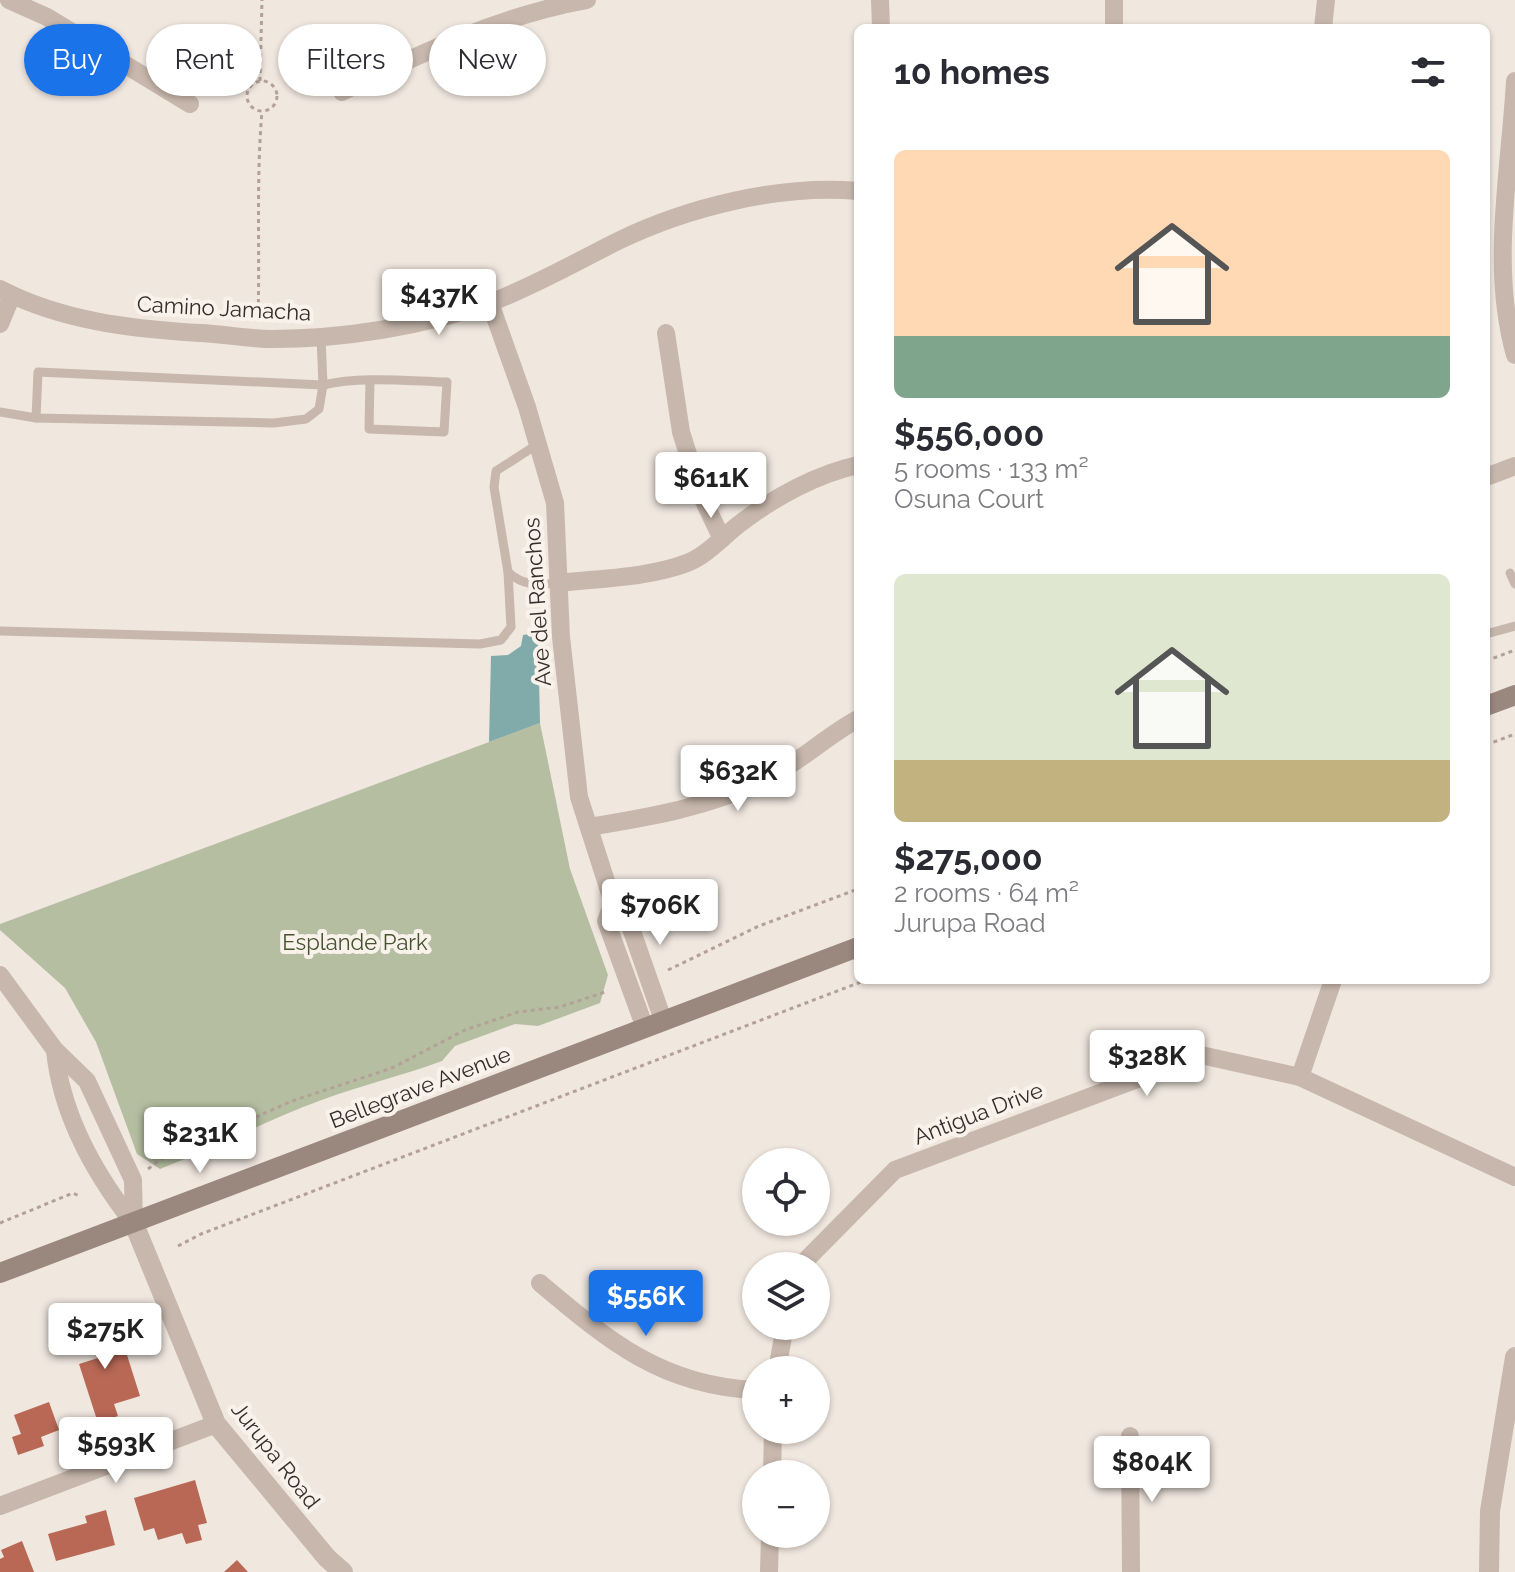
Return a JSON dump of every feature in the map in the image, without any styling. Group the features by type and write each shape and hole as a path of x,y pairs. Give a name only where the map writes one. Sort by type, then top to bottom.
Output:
{"main road":[{"path":"1490,704 1515,695"},
{"name":"Bellegrave Avenue","path":"0,1273 854,949"}],"street":[{"path":"9,0 47,17 190,104"},
{"path":"413,57 540,8 587,0"},
{"path":"880,0 881,24"},
{"path":"1114,0 1114,24"},
{"path":"1323,24 1326,0"},
{"path":"1515,81 1512,171 1502,260 1507,327 1515,355"},
{"name":"Camino Jamacha","path":"6,292 69,316 145,330 270,339 321,337 401,324 490,303 556,275 620,240 701,211 777,191 854,191"},
{"path":"0,324 6,292"},
{"name":"Ave del Ranchos","path":"490,303 555,503 577,783 613,903 606,921 654,1024"},
{"path":"666,333 684,442 722,539"},
{"path":"559,583 646,574 690,562 742,521 794,490 838,469 854,466"},
{"path":"1490,475 1515,466"},
{"path":"589,827 669,814 716,800 765,780 815,751 854,722"},
{"path":"0,975 55,1050 87,1081 133,1180 134,1224"},
{"path":"1300,1077 1332,984"},
{"path":"55,1050 59,1086 101,1182 134,1224"},
{"name":"Antigua Drive","path":"814,1252 895,1170 1201,1055 1300,1077 1515,1177"},
{"name":"Jurupa Road","path":"134,1224 216,1424 327,1558 343,1572"},
{"path":"540,1283 617,1346 648,1363 685,1380 742,1388"},
{"path":"1489,1572 1493,1485 1515,1357"},
{"path":"0,1506 216,1424"},
{"path":"1130,1436 1131,1572"},
{"path":"769,1572 770,1548"}],"lane":[{"path":"0,412 36,418 274,423 306,419 319,409 323,385 321,337"},
{"path":"36,418 38,372 323,385 370,381 447,382 444,432 369,429 370,381"},
{"path":"0,631 480,644 501,640 511,627 508,572 494,487 496,471 508,460 538,444"},
{"path":"508,572 517,581 532,585 559,583"},
{"path":"1510,573 1515,584"},
{"path":"1490,633 1515,626"}],"path":[{"path":"261,24 262,0"},
{"path":"247,96 253,109 262,111 271,108 277,95 270,83 262,81"},
{"path":"258,319 260,255 256,217 262,111"},
{"path":"1490,659 1515,650"},
{"path":"1490,743 1515,734"},
{"path":"668,970 759,926 854,890"},
{"path":"178,1246 301,1195 855,984"},
{"path":"144,1172 163,1158 205,1142 238,1124 292,1101 392,1068 465,1030 518,1012 560,1007 608,991"},
{"path":"0,1223 73,1193 81,1197"}],"green space":[{"name":"Esplande Park","path":"540,723 570,869 608,975 600,1003 538,1026 515,1024 455,1046 442,1061 319,1101 160,1169 137,1154 96,1042 65,988 0,930 0,924"}],"water":[{"path":"538,633 540,723 489,742 491,656 508,655 521,646 523,635"}],"building":[{"path":"90,1319 97,1340 120,1333 140,1396 114,1404 118,1416 98,1423 79,1364 98,1358 93,1342 72,1349 66,1327"},
{"path":"49,1402 59,1430 41,1437 44,1446 18,1455 12,1437 21,1434 14,1415"},
{"path":"195,1480 207,1523 198,1525 202,1540 186,1544 182,1533 158,1540 154,1528 144,1531 134,1498"},
{"path":"106,1510 115,1545 56,1561 48,1534 87,1523 85,1516"},
{"path":"22,1541 34,1572 0,1572 0,1559 4,1557 1,1550"},
{"path":"237,1560 248,1572 224,1572"}]}
